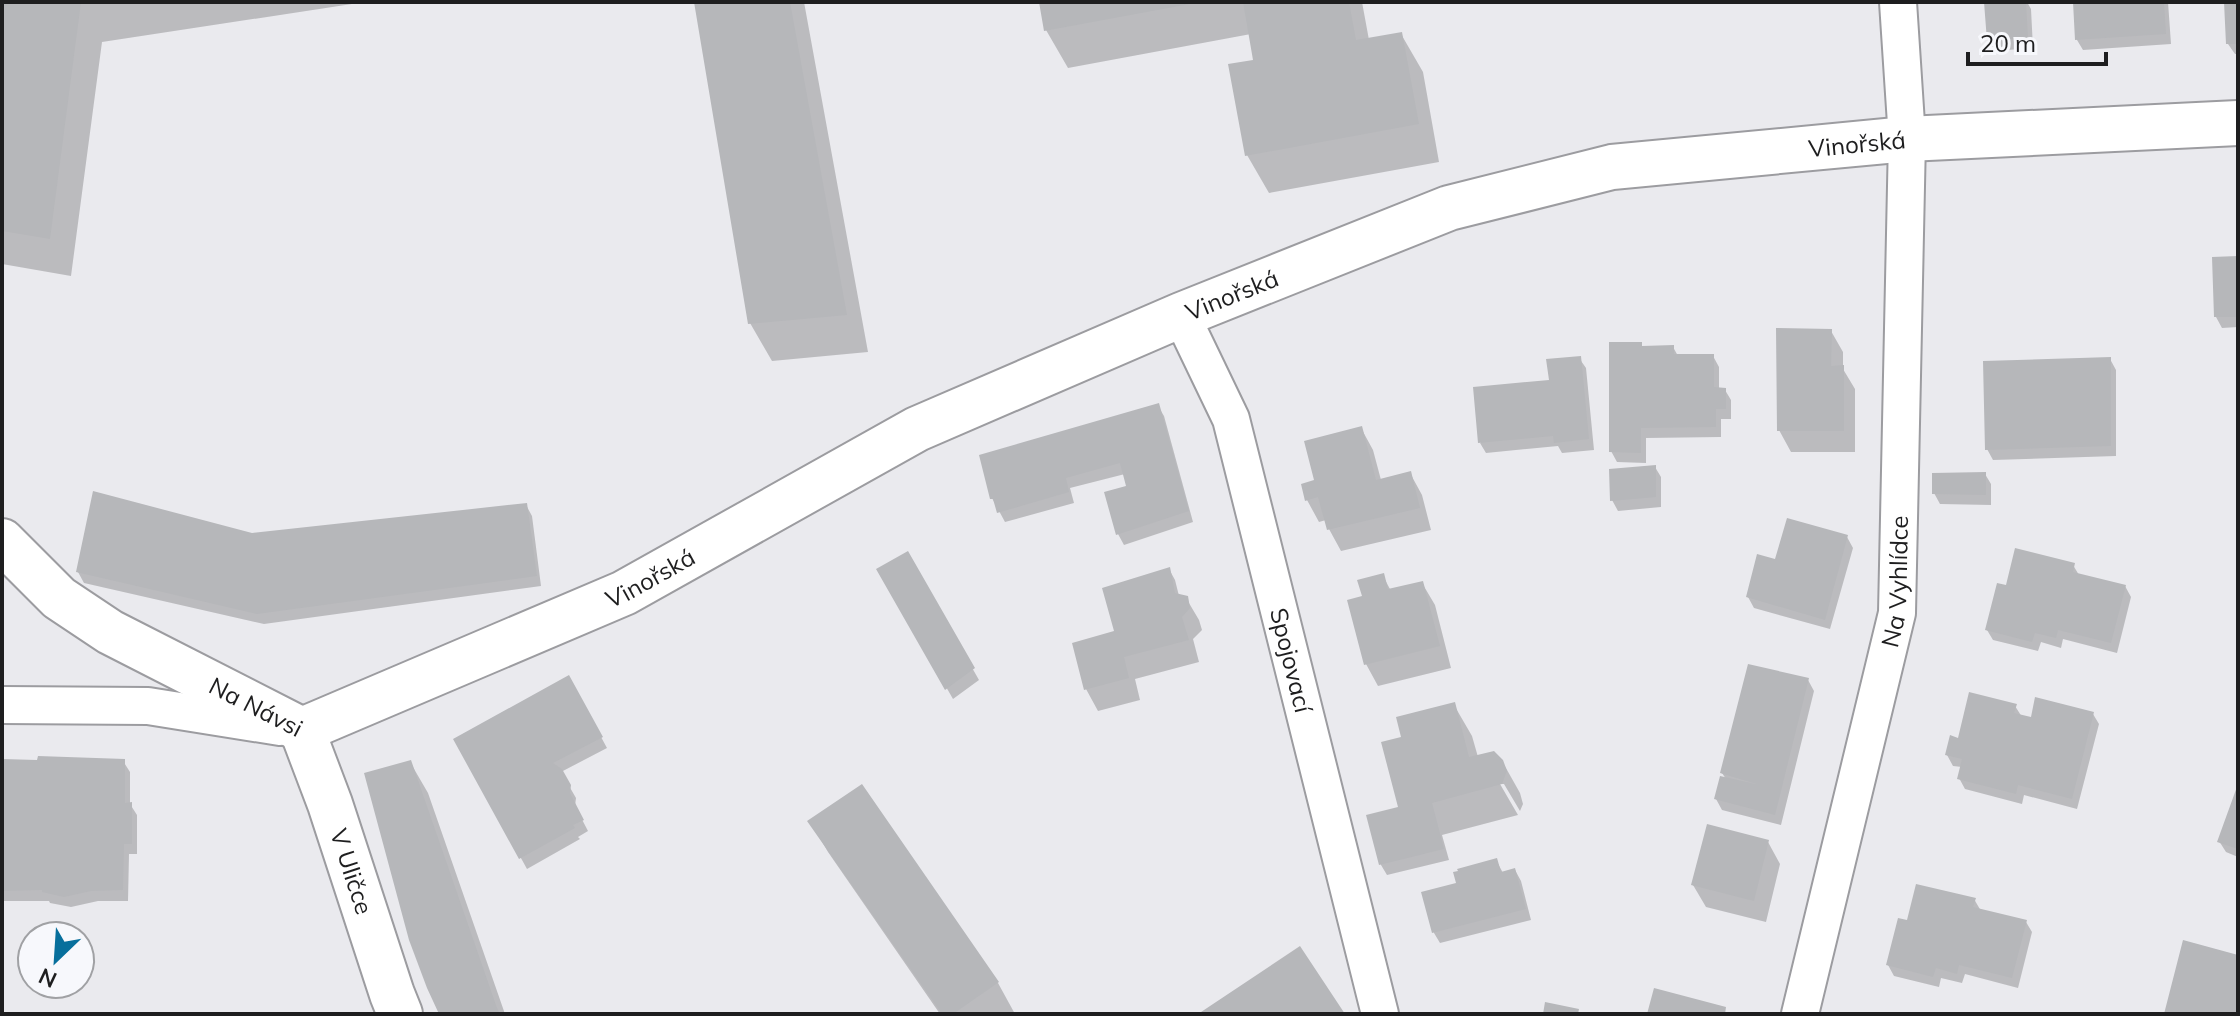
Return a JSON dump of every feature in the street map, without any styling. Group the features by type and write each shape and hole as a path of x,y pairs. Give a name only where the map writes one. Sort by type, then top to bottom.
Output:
{"street":[{"name":"Na Vyhlídce","path":"1800,1014 1897,613 1907,139 1898,2"},
{"name":"Vinořská","path":"302,730 624,593 917,429 1181,315 1449,208 1612,167 1907,139 2238,123"},
{"name":"Spojovací","path":"1181,315 1231,419 1380,1014"},
{"name":"Na Návsi","path":"2,541 59,598 110,632 302,730"},
{"name":"Na Návsi","path":"2,705 148,706 302,730"},
{"name":"V Uličce","path":"302,730 400,1014"}],"building":[{"path":"2,2 81,2 50,239 2,231"},
{"path":"694,2 790,2 847,315 748,324"},
{"path":"1039,2 1190,2 1190,4 1044,31"},
{"path":"1243,2 1349,2 1356,40 1402,32 1419,124 1245,156 1228,64 1253,60"},
{"path":"1984,2 2026,2 2028,38 1987,41"},
{"path":"2073,2 2164,2 2166,34 2075,40"},
{"path":"2224,2 2238,2 2238,44 2226,44"},
{"path":"2238,256 2238,317 2214,317 2212,257"},
{"path":"1776,328 1832,329 1831,366 1844,365 1844,431 1777,431"},
{"path":"1609,342 1642,342 1642,346 1674,345 1674,354 1714,354 1714,387 1726,388 1726,409 1716,409 1716,427 1641,428 1641,453 1609,452"},
{"path":"1581,356 1589,439 1554,443 1553,436 1478,443 1473,387 1549,380 1546,359"},
{"path":"2111,357 2111,446 1985,450 1983,361"},
{"path":"1159,403 1189,511 1116,535 1104,492 1126,486 1120,463 1066,478 1069,492 997,513 993,499 990,499 979,455"},
{"path":"1362,426 1376,480 1411,471 1420,508 1327,530 1318,497 1305,501 1301,484 1314,480 1304,441"},
{"path":"1656,465 1656,497 1610,501 1609,469"},
{"path":"1986,472 1986,495 1932,494 1932,473"},
{"path":"93,491 252,533 527,503 537,576 257,614 76,572"},
{"path":"1787,518 1848,535 1825,620 1746,597 1757,554 1775,559"},
{"path":"2015,548 2075,563 2073,572 2126,585 2111,643 2058,630 2056,638 2035,633 2032,642 1985,630 1997,583 2006,585"},
{"path":"908,551 975,668 945,690 876,569"},
{"path":"1170,567 1175,593 1188,596 1190,608 1182,617 1189,640 1124,657 1129,678 1084,690 1072,643 1114,631 1102,588"},
{"path":"1384,573 1388,589 1423,581 1440,646 1364,665 1347,600 1362,596 1357,580"},
{"path":"1748,664 1809,678 1775,815 1714,799 1720,776 1760,785 1720,773"},
{"path":"569,675 603,737 553,763 562,769 571,785 570,793 584,820 519,859 453,739"},
{"path":"1969,692 2017,704 2014,713 2031,717 2035,697 2094,712 2072,799 2018,785 2016,794 1957,779 1962,759 1945,755 1950,735 1958,738"},
{"path":"1455,702 1469,757 1494,751 1503,760 1507,771 1502,784 1432,803 1444,849 1379,865 1366,815 1398,807 1381,742 1401,737 1396,717"},
{"path":"38,756 125,759 125,803 132,802 132,844 124,844 123,890 91,891 64,897 42,890 2,891 2,759 37,760"},
{"path":"411,760 500,1014 439,1014 409,940 364,773"},
{"path":"862,784 999,982 953,1014 942,1014 807,821"},
{"path":"2238,784 2238,849 2217,842"},
{"path":"1707,824 1769,840 1754,901 1691,885"},
{"path":"1497,858 1501,872 1515,868 1526,909 1432,933 1421,892 1456,883 1453,872 1457,869"},
{"path":"1916,884 1976,898 1973,907 2027,920 2012,978 1959,965 1957,974 1936,968 1933,977 1886,965 1898,918 1907,920"},
{"path":"2183,940 2238,955 2238,1014 2164,1014"},
{"path":"1300,946 1345,1014 1198,1014"},
{"path":"1654,988 1726,1007 1725,1014 1647,1014"},
{"path":"1545,1002 1579,1009 1578,1014 1543,1014"}]}
